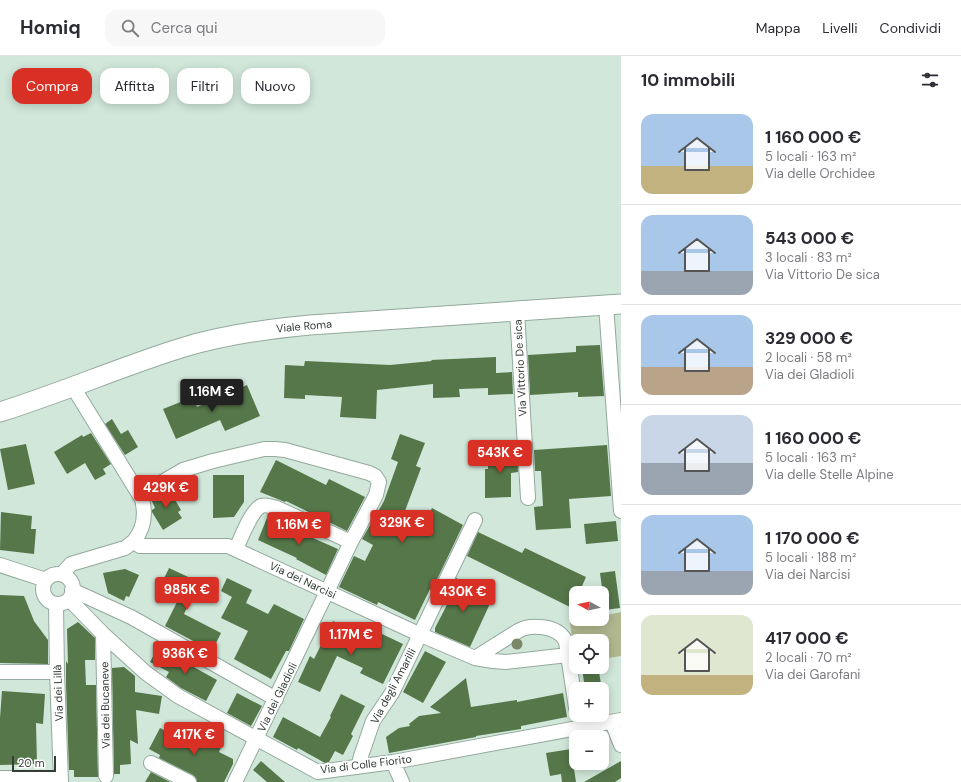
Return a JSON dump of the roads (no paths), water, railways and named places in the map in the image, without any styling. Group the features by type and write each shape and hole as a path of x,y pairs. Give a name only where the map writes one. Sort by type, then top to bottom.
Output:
{"street":[{"name":"Viale Roma","path":"0,412 30,403 180,348 228,336 303,326 614,304"},
{"path":"614,304 620,511"},
{"name":"Via Vittorio De sica","path":"517,311 528,498"},
{"path":"73,387 140,495 144,517 141,532 134,541 125,548 72,564 62,574 53,575 46,580 43,592 48,600 66,597 131,617 276,699"},
{"name":"Via dei Gladioli","path":"140,495 183,470 213,461 259,450 270,449 290,451 369,473 375,476 379,482 376,495 351,542 235,782"},
{"path":"236,549 253,514 258,508 265,505 277,508 351,542"},
{"name":"Via degli Amarilli","path":"358,767 374,721 392,693 475,520"},
{"name":"Via dei Narcisi","path":"134,541 140,546 228,546 474,658 493,662 506,662 568,655"},
{"path":"0,565 46,580"},
{"path":"62,574 70,580 66,597"},
{"name":"Via di Colle Fiorito","path":"66,597 103,634 146,673 178,696 256,739 315,777 358,767 393,762 578,722"},
{"name":"Via dei Lillà","path":"61,780 57,672 66,597"},
{"path":"474,658 525,627 534,626 554,631 560,634 566,642 572,682"},
{"name":"Via dei Bucaneve","path":"103,634 106,776"},
{"path":"0,672 57,672"},
{"path":"616,721 621,745"},
{"path":"393,762 402,782"},
{"path":"151,764 189,782"},
{"path":"0,778 61,780"}]}
